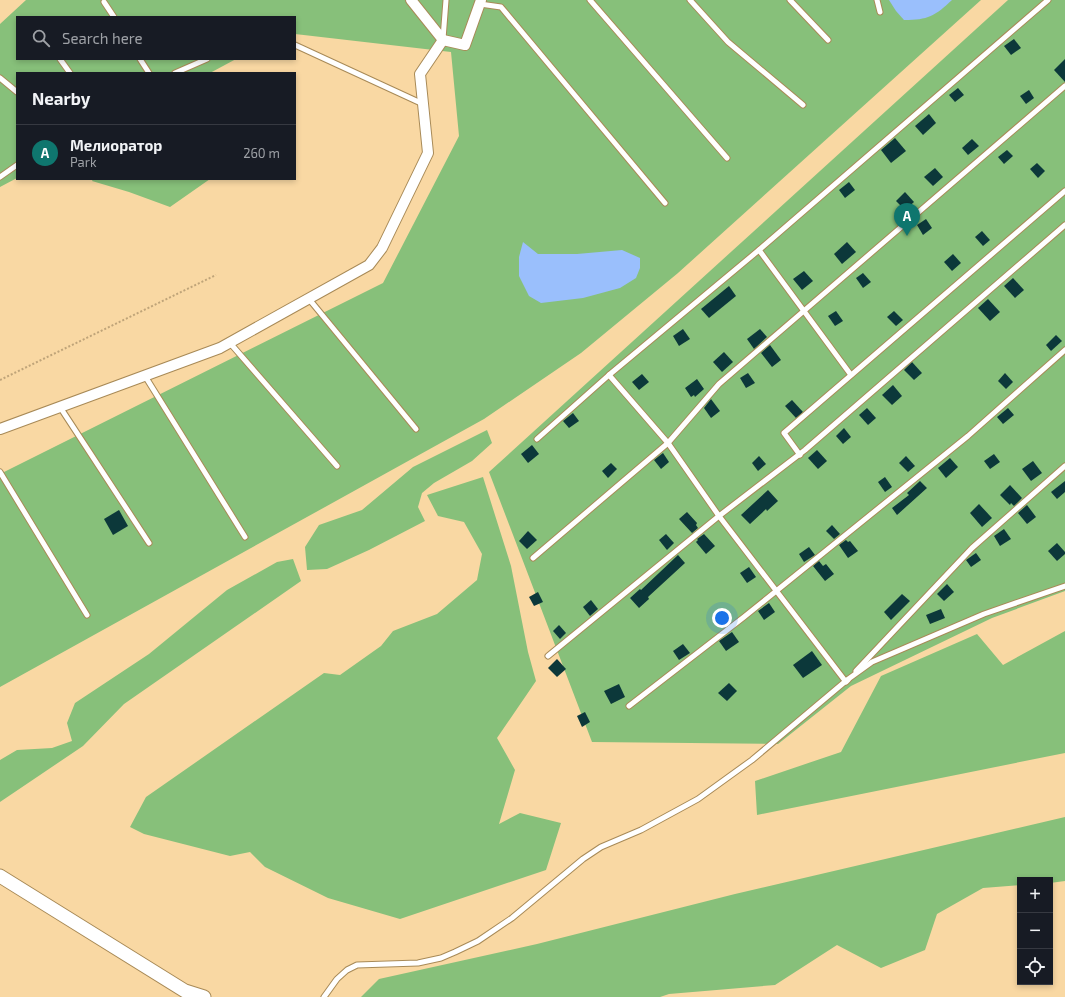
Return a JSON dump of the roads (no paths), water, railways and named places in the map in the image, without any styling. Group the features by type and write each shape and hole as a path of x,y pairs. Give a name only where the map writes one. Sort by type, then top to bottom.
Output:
{"street":[{"path":"411,0 443,40 465,45 481,2"},
{"path":"0,429 220,348 369,265 382,248 428,153 420,74 443,40"},
{"path":"0,876 185,991 204,997"}],"lane":[{"path":"443,40 446,0"},
{"path":"590,0 727,158"},
{"path":"690,0 728,42 803,104"},
{"path":"790,0 828,40"},
{"path":"877,0 880,12"},
{"path":"537,439 609,375 759,250 1048,0"},
{"path":"104,2 113,16"},
{"path":"481,2 501,7 665,203"},
{"path":"296,45 423,104"},
{"path":"61,60 69,72"},
{"path":"141,60 148,72"},
{"path":"177,72 205,60"},
{"path":"0,78 16,91"},
{"path":"533,558 668,443 719,384 1065,86"},
{"path":"0,177 16,166"},
{"path":"800,454 784,433 1065,191"},
{"path":"548,656 719,516 800,454 1065,224"},
{"path":"759,250 851,375"},
{"path":"309,298 416,429"},
{"path":"230,343 337,466"},
{"path":"629,706 744,617 968,436 1065,350"},
{"path":"609,375 668,443 719,516 846,682"},
{"path":"145,376 245,536"},
{"path":"60,407 149,543"},
{"path":"846,682 972,548 1065,466"},
{"path":"0,472 87,616"},
{"path":"324,997 337,979 347,970 357,965 418,963 448,955 478,941 512,918 589,855 601,847 641,830 668,816 704,794 752,760 872,662 984,614 1065,586"}],"water":[{"path":"889,0 952,0 941,10 931,16 919,19 904,20"},
{"path":"523,242 538,254 577,254 622,250 640,258 640,268 636,278 620,288 583,298 541,303 529,296 519,276 519,257"}],"place":[{"name":"Мелиоратор","path":"907,236"}]}
